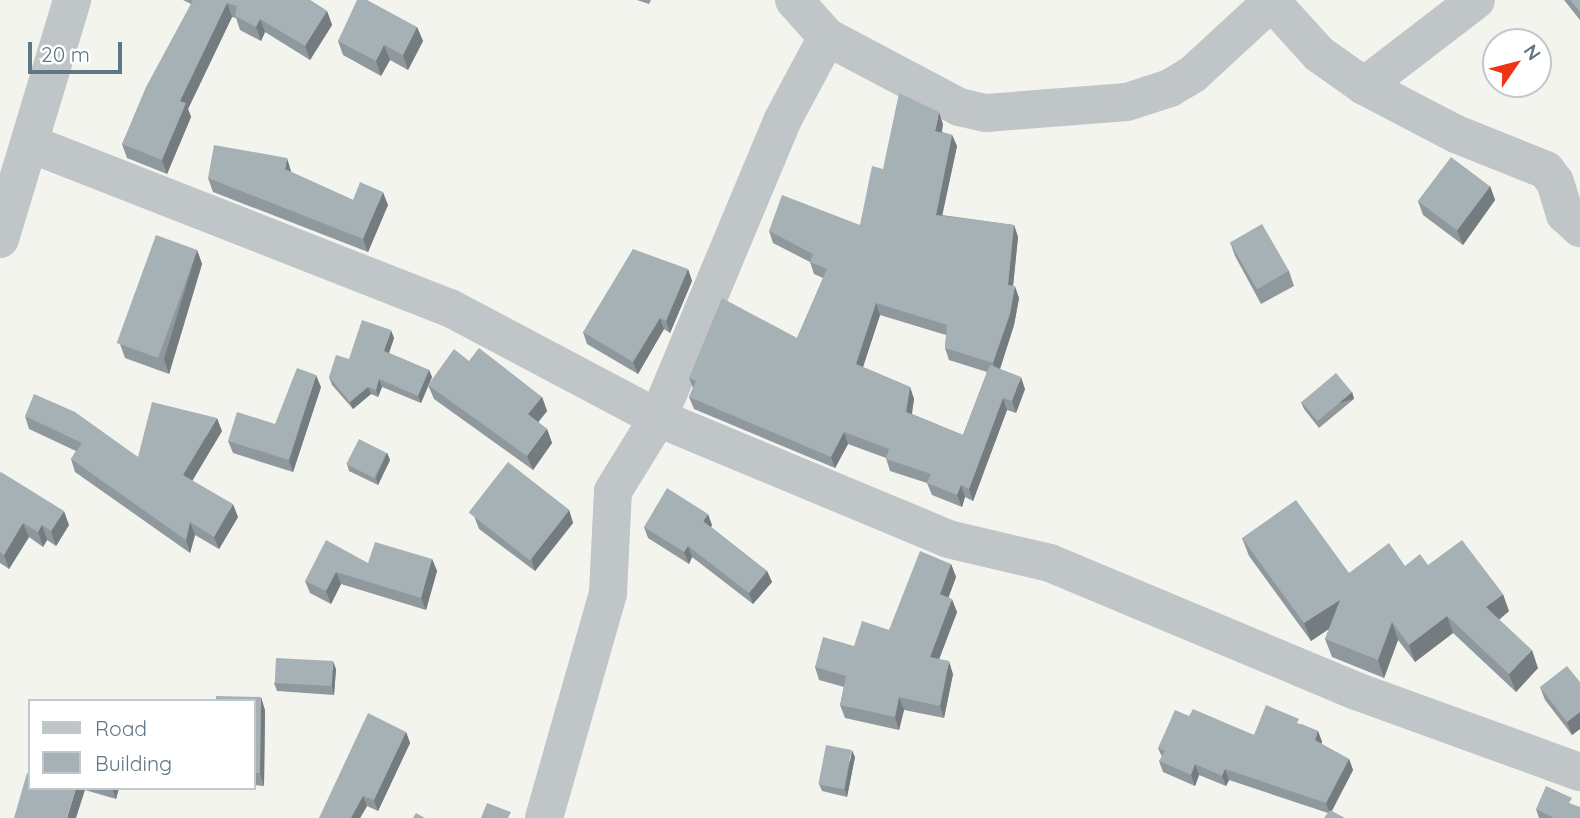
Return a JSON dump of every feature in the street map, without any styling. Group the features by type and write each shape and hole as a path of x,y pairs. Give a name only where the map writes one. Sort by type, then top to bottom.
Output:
{"street":[{"path":"0,239 32,144 72,0"},
{"path":"794,0 827,37 971,112 1053,111 1127,102 1170,88 1192,75 1271,1 1319,54 1364,86 1457,134 1546,170 1555,182 1565,214 1580,228"},
{"path":"1364,86 1476,0"},
{"path":"544,818 608,593 613,491 657,418 782,121 827,37"},
{"path":"32,144 450,308 657,418 948,539 1050,564 1356,691 1580,772"}],"building":[{"path":"193,0 310,0 327,11 305,46 260,19 256,27 235,16 237,6 227,3 180,101 186,103 162,160 122,144 146,87"},
{"path":"357,0 367,0 417,27 403,55 384,45 376,61 338,41"},
{"path":"1570,0 1580,0 1580,12"},
{"path":"899,93 939,112 935,131 952,135 936,215 1014,225 1008,285 1015,286 1010,314 993,363 945,348 947,325 876,303 856,364 910,387 906,412 963,435 990,365 1021,377 1012,401 1003,398 969,489 961,485 957,495 927,483 931,474 886,459 889,449 844,432 831,457 689,397 696,381 689,378 722,298 797,338 827,269 810,262 813,254 769,231 782,195 860,225 872,166 883,169"},
{"path":"214,145 287,158 285,169 353,200 360,182 383,192 363,239 208,178"},
{"path":"1451,157 1490,186 1457,230 1418,201"},
{"path":"1262,224 1289,271 1257,289 1230,242"},
{"path":"156,235 197,250 158,358 117,343"},
{"path":"633,249 688,269 666,321 660,318 633,362 583,332"},
{"path":"362,320 391,330 384,351 429,370 418,396 379,379 376,390 368,387 350,402 329,377 336,355 349,359"},
{"path":"479,348 542,397 528,414 547,429 527,456 428,385 454,349 469,361"},
{"path":"297,368 316,375 289,460 228,441 237,412 275,424"},
{"path":"1336,373 1352,392 1318,421 1302,402"},
{"path":"34,394 75,412 138,457 152,402 217,418 183,475 233,504 214,537 190,522 186,540 71,459 82,443 25,416"},
{"path":"359,439 387,453 374,478 346,464"},
{"path":"508,462 569,510 530,560 469,512"},
{"path":"1,472 64,511 51,531 42,525 38,532 23,523 4,555 0,552"},
{"path":"667,488 708,514 703,521 767,571 749,593 688,546 684,552 644,527"},
{"path":"1296,500 1349,573 1389,543 1405,566 1420,554 1428,565 1462,540 1503,594 1486,607 1532,650 1509,674 1447,616 1409,645 1392,622 1378,660 1325,639 1340,600 1304,623 1242,538"},
{"path":"326,540 368,563 375,542 432,559 421,598 336,572 326,591 305,581"},
{"path":"920,551 951,564 940,594 952,599 930,657 949,661 940,706 899,697 895,717 840,705 846,676 815,667 823,637 854,646 862,621 889,630"},
{"path":"276,658 333,661 332,686 275,683"},
{"path":"1567,666 1580,682 1580,712 1567,722 1540,687"},
{"path":"216,696 261,697 260,773 256,773 256,699 216,699"},
{"path":"1266,705 1299,719 1297,723 1318,731 1315,740 1349,759 1326,803 1225,769 1222,776 1195,764 1191,775 1159,761 1165,751 1158,748 1175,710 1189,716 1193,709 1254,735"},
{"path":"368,713 406,732 374,800 363,796 351,818 319,818"},
{"path":"826,745 852,750 844,789 818,784"},
{"path":"27,773 28,790 75,790 67,818 14,818"},
{"path":"1546,786 1572,798 1569,803 1580,807 1580,818 1554,818 1536,809"},
{"path":"487,803 511,812 508,818 481,818"},
{"path":"1330,810 1345,818 1324,818"}]}
